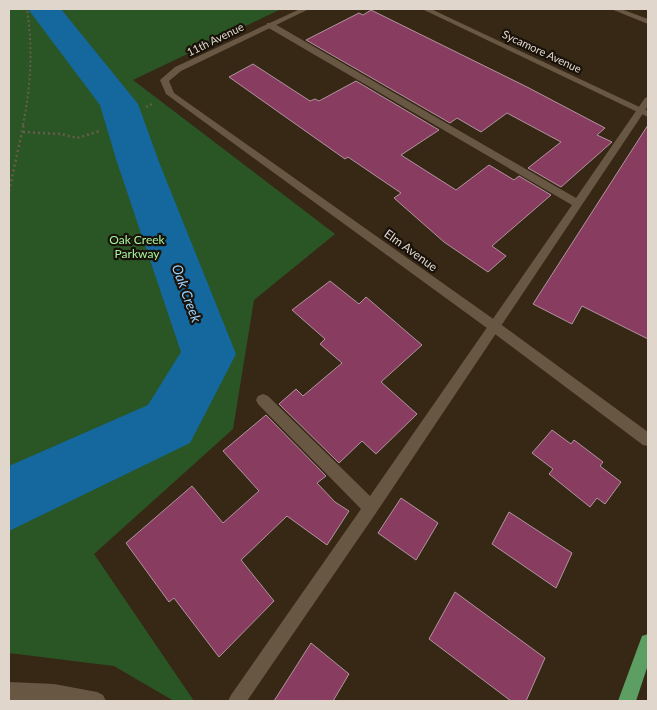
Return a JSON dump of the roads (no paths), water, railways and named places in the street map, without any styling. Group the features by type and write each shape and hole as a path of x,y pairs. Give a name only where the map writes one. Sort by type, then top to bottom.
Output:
{"main road":[{"path":"627,701 648,642"}],"street":[{"name":"11th Avenue","path":"164,80 178,69 305,9"},
{"name":"Sycamore Avenue","path":"426,9 646,108"},
{"path":"615,9 648,22"},
{"path":"270,25 578,204"},
{"name":"Elm Avenue","path":"164,80 170,94 495,327 648,440"},
{"path":"237,701 646,108"},
{"path":"263,400 371,508"},
{"path":"9,691 54,693 97,701"}],"waterway":[{"name":"Oak Creek","path":"9,499 169,424 209,354 138,162 119,104 44,9"}],"park label":[{"name":"Oak Creek Parkway","path":"137,246"}]}
